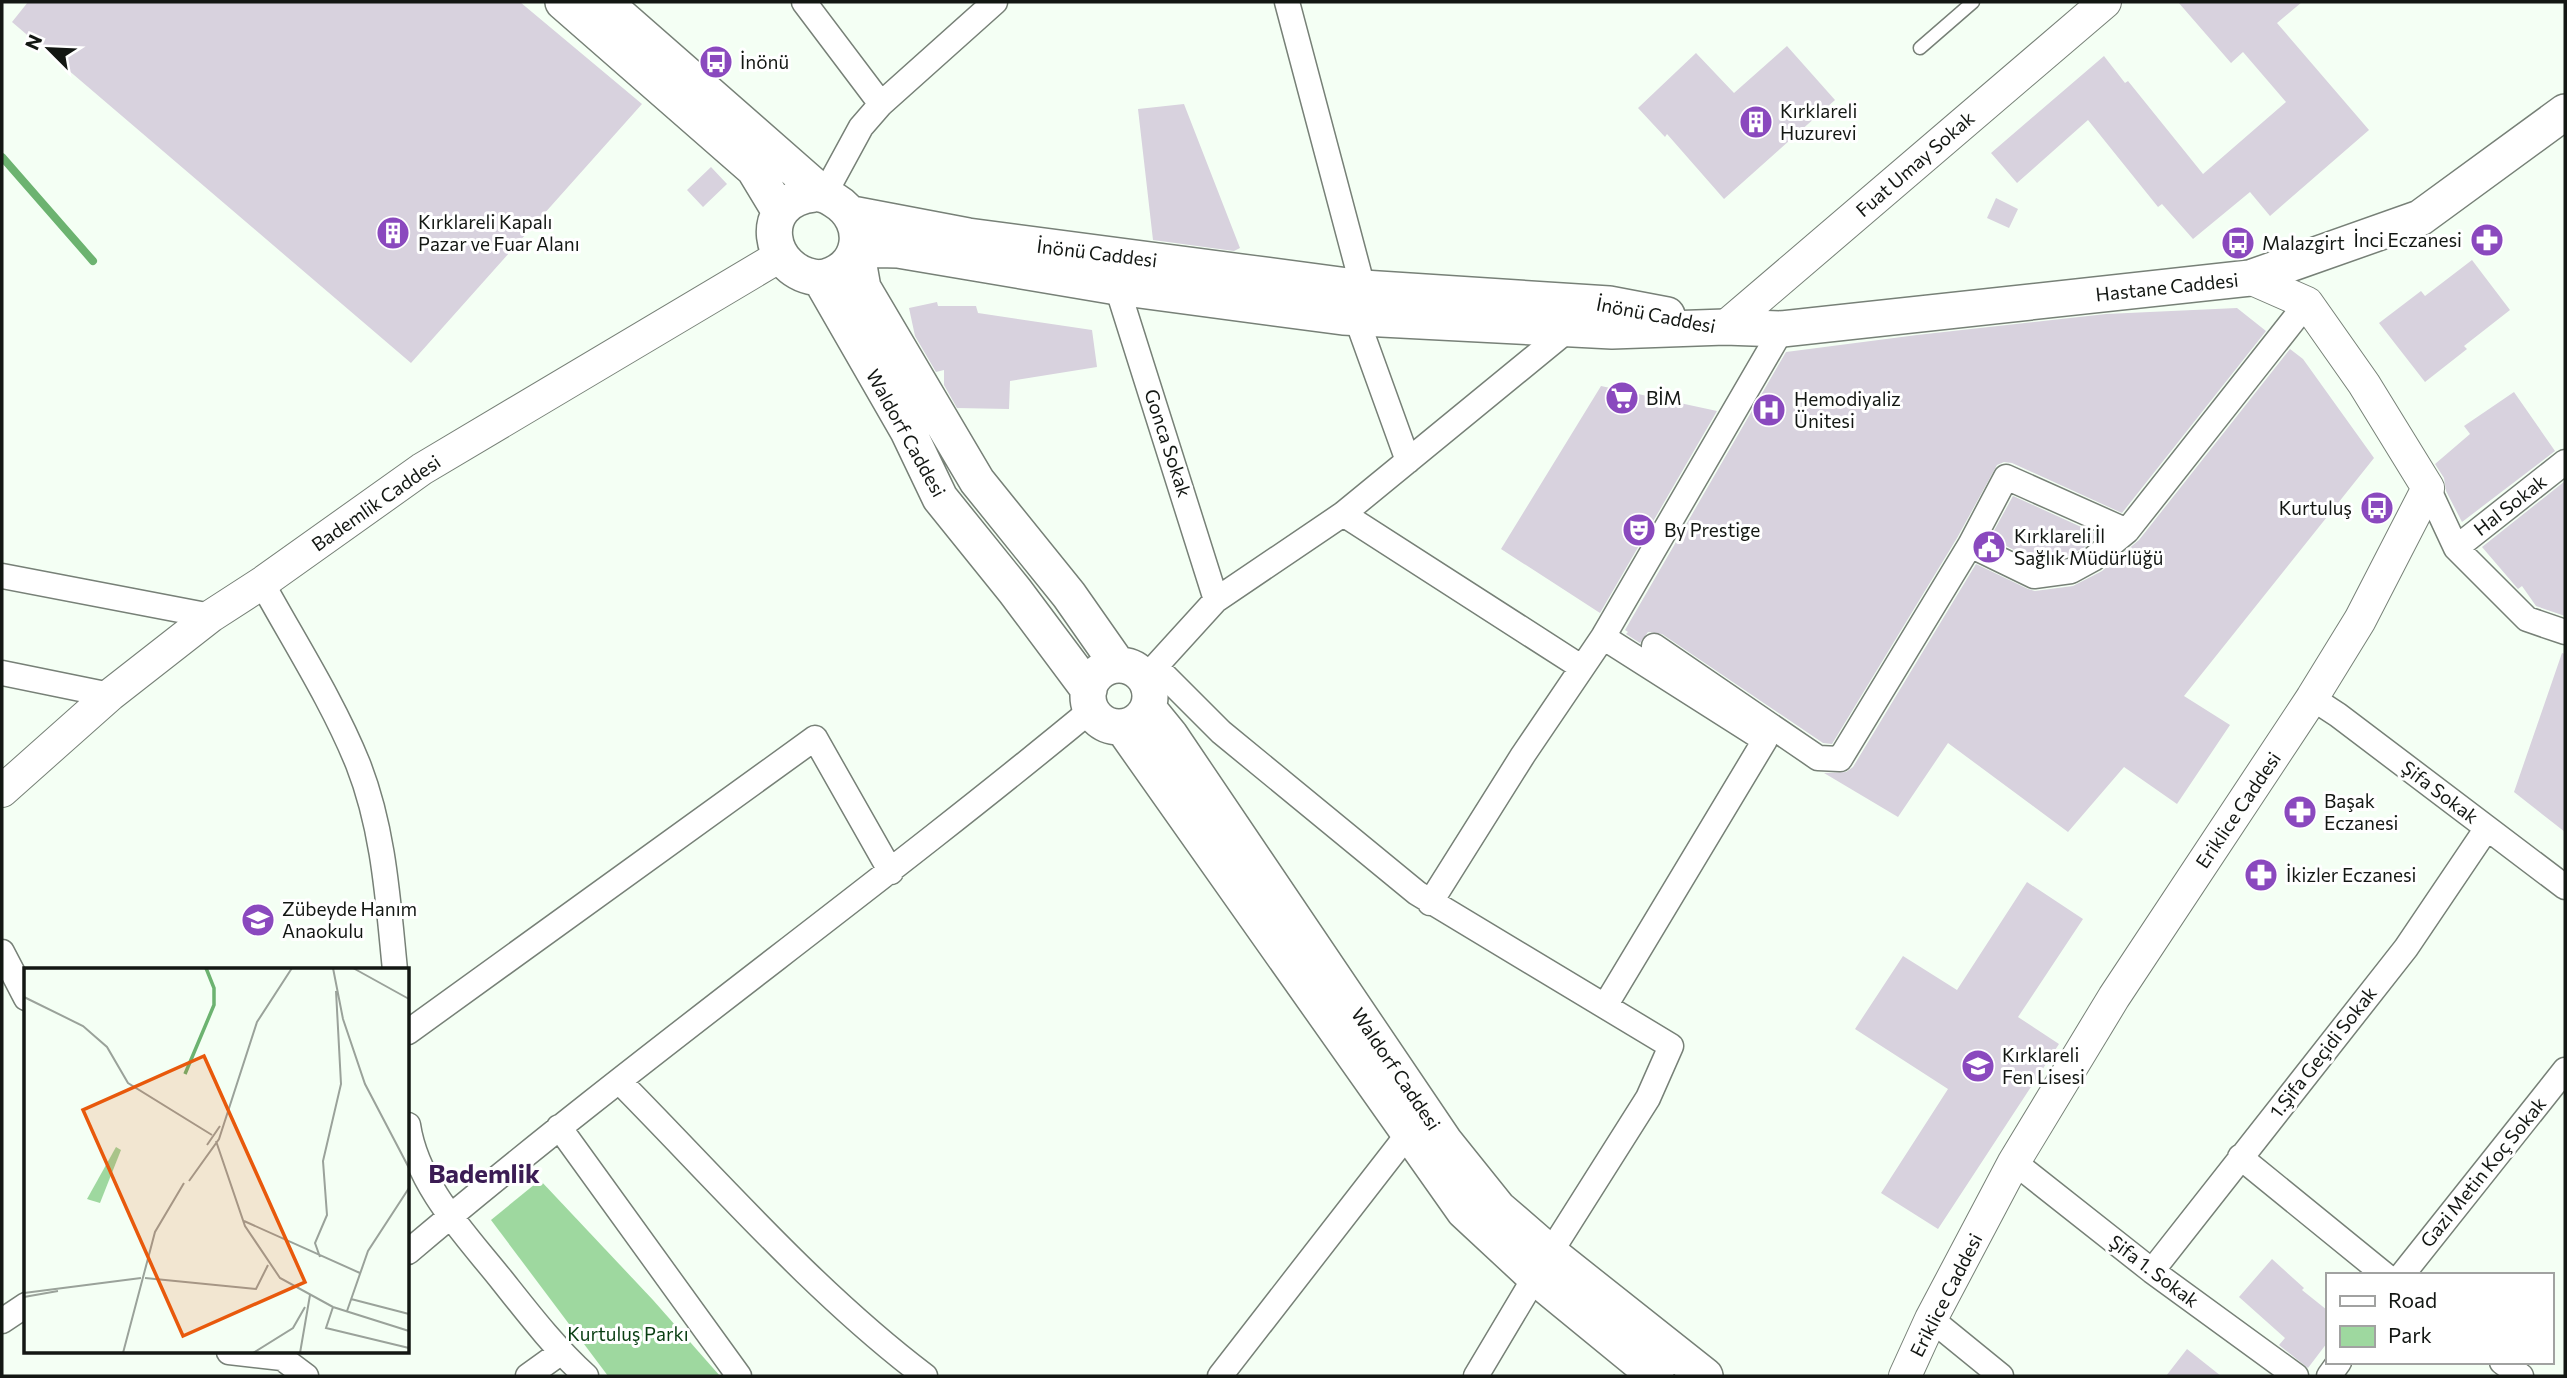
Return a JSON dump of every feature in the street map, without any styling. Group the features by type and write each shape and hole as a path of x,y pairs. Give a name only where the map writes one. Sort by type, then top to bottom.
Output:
{"main road":[{"path":"563,2 754,169 780,212"},
{"path":"604,2 824,195 852,214 856,249 844,268 828,277 814,278 794,270 780,256 774,237 780,212 794,199 824,195"},
{"name":"Hastane Caddesi","path":"1725,327 1782,329 2250,278 2420,218 2565,112"},
{"name":"İnönü Caddesi","path":"852,214 1360,302 1612,331 1725,327"},
{"name":"İnönü Caddesi","path":"856,249 898,250 1117,287 1360,302 1609,304 1725,327"},
{"name":"Waldorf Caddesi","path":"856,249 863,288 977,481 1069,595 1138,689 1445,1142 1542,1265 1656,1376"},
{"name":"Waldorf Caddesi","path":"814,278 908,431 940,498 1015,591 1090,700"},
{"path":"1099,673 1138,689 1105,724 1090,700 1099,673"},
{"name":"Waldorf Caddesi","path":"1138,689 1408,1134 1464,1211 1704,1376"}],"street":[{"path":"804,2 881,104"},
{"path":"824,195 861,127 881,104 995,2"},
{"path":"1287,2 1360,302 1408,461"},
{"name":"Fuat Umay Sokak","path":"1725,327 2105,2"},
{"name":"Bademlik Caddesi","path":"2,791 110,695 211,615 262,583 422,469 780,256"},
{"path":"2250,278 2307,303 2364,384 2428,488 2456,548 2528,619 2565,632"},
{"name":"Gonca Sokak","path":"1117,287 1216,600"},
{"path":"1970,545 2035,576 2071,571 2093,559 2127,531 2307,303"},
{"path":"1476,1376 1542,1265 1648,1098 1671,1046 1430,903 1221,732 1138,689 1216,600 1343,514 1570,328"},
{"path":"1430,903 1603,637 1782,329"},
{"name":"Hal Sokak","path":"2456,548 2565,462"},
{"path":"1654,646 1818,758 1840,759 1970,545 2006,477 2127,531"},
{"name":"Eriklice Caddesi","path":"1905,1376 1931,1319 2014,1162 2114,997 2312,698 2360,620 2428,488"},
{"path":"1343,514 1581,667"},
{"path":"2,576 211,615"},
{"path":"262,583 331,709 358,765 385,866 395,968"},
{"path":"1603,637 1765,740 1605,1006"},
{"path":"2,673 110,695"},
{"name":"Şifa Sokak","path":"2312,698 2565,887"},
{"path":"410,1250 559,1127 891,872 1090,700"},
{"path":"410,1031 815,738 891,872"},
{"name":"1.Şifa Geçidi Sokak","path":"2152,1271 2406,948 2487,828"},
{"path":"2,952 24,994"},
{"name":"Gazi Metin Koç Sokak","path":"2404,1273 2565,1070"},
{"path":"619,1081 804,1269 894,1353 925,1376"},
{"path":"559,1127 739,1376"},
{"path":"1220,1376 1408,1134"},
{"path":"410,1138 425,1175 450,1216 560,1353 586,1376"},
{"path":"2240,1157 2383,1273"},
{"name":"Şifa 1. Sokak","path":"2014,1162 2152,1271 2296,1376"},
{"path":"2,1321 24,1306"},
{"path":"1931,1319 2001,1376"},
{"path":"528,1376 560,1353"},
{"path":"267,1354 286,1355 306,1376"},
{"path":"262,1376 286,1355"},
{"path":"2505,1364 2521,1376"}],"lane":[{"path":"1920,48 1973,2"}],"green space":[{"name":"Kurtuluş Parkı","path":"540,1180 720,1376 608,1376 491,1220"}],"building":[{"name":"Kırklareli Kapalı Pazar ve Fuar Alanı","path":"28,2 520,2 642,104 411,363 12,22"},
{"path":"2178,2 2302,2 2277,23 2369,130 2270,216 2250,192 2193,239 2162,204 2158,207 2088,120 2017,183 1991,153 2104,56 2125,83 2128,81 2203,174 2286,102 2243,52 2231,63"},
{"name":"Kırklareli Huzurevi","path":"1787,46 1835,100 1724,199 1667,134 1665,137 1638,108 1696,53 1734,93"},
{"path":"1184,104 1240,248 1234,251 1153,240 1138,109"},
{"path":"711,167 727,184 703,207 687,190"},
{"path":"1996,198 2018,209 2009,228 1987,218"},
{"path":"2472,260 2510,310 2464,346 2467,349 2425,382 2379,323 2421,291 2425,296"},
{"path":"937,302 938,306 976,306 978,313 1092,330 1097,367 1010,381 1009,409 957,408 944,385 944,370 936,372 915,336 909,308"},
{"path":"2237,308 2266,331 2122,513 2012,463 1997,465 1957,538 1832,744 1823,743 1662,634 1648,632 1640,643 1626,634 1628,632 1625,630 1786,352 2106,314"},
{"path":"2290,349 2303,359 2374,458 2184,696 2230,725 2177,804 2124,767 2068,832 1948,743 1898,817 1824,773 1846,772 1853,767 1976,564 2035,591 2073,586 2102,571 2139,540"},
{"path":"1601,386 1717,411 1600,613 1501,549"},
{"path":"2514,392 2555,451 2462,522 2446,491 2444,478 2435,464 2470,434 2464,426"},
{"path":"2565,481 2565,616 2536,606 2522,586 2518,589 2482,547"},
{"path":"2013,496 2099,535 2085,547 2066,557 2036,561 1990,538"},
{"path":"2562,653 2565,654 2565,832 2514,792"},
{"name":"Kırklareli Fen Lisesi","path":"2027,882 2083,919 2018,1017 2059,1044 1938,1229 1881,1193 1948,1089 1855,1029 1903,956 1957,990"},
{"path":"2272,1259 2304,1288 2302,1290 2326,1309 2326,1344 2308,1368 2279,1345 2285,1338 2239,1297"},
{"path":"2187,1349 2221,1376 2166,1376"}],"waterway":[{"path":"2,157 93,261"}],"place":[{"name":"İnönü","path":"716,62"},
{"name":"Kırklareli Huzurevi","path":"1756,122"},
{"name":"Kırklareli Kapalı Pazar ve Fuar Alanı","path":"393,233"},
{"name":"İnci Eczanesi","path":"2487,240"},
{"name":"Malazgirt","path":"2238,243"},
{"name":"BİM","path":"1622,398"},
{"name":"Hemodiyaliz Ünitesi","path":"1769,410"},
{"name":"Kurtuluş","path":"2377,508"},
{"name":"By Prestige","path":"1639,530"},
{"name":"Kırklareli İl Sağlık Müdürlüğü","path":"1989,547"},
{"name":"Başak Eczanesi","path":"2300,812"},
{"name":"İkizler Eczanesi","path":"2261,875"},
{"name":"Zübeyde Hanım Anaokulu","path":"258,920"},
{"name":"Kırklareli Fen Lisesi","path":"1978,1066"}],"district":[{"name":"Bademlik","path":"484,1174"}]}
